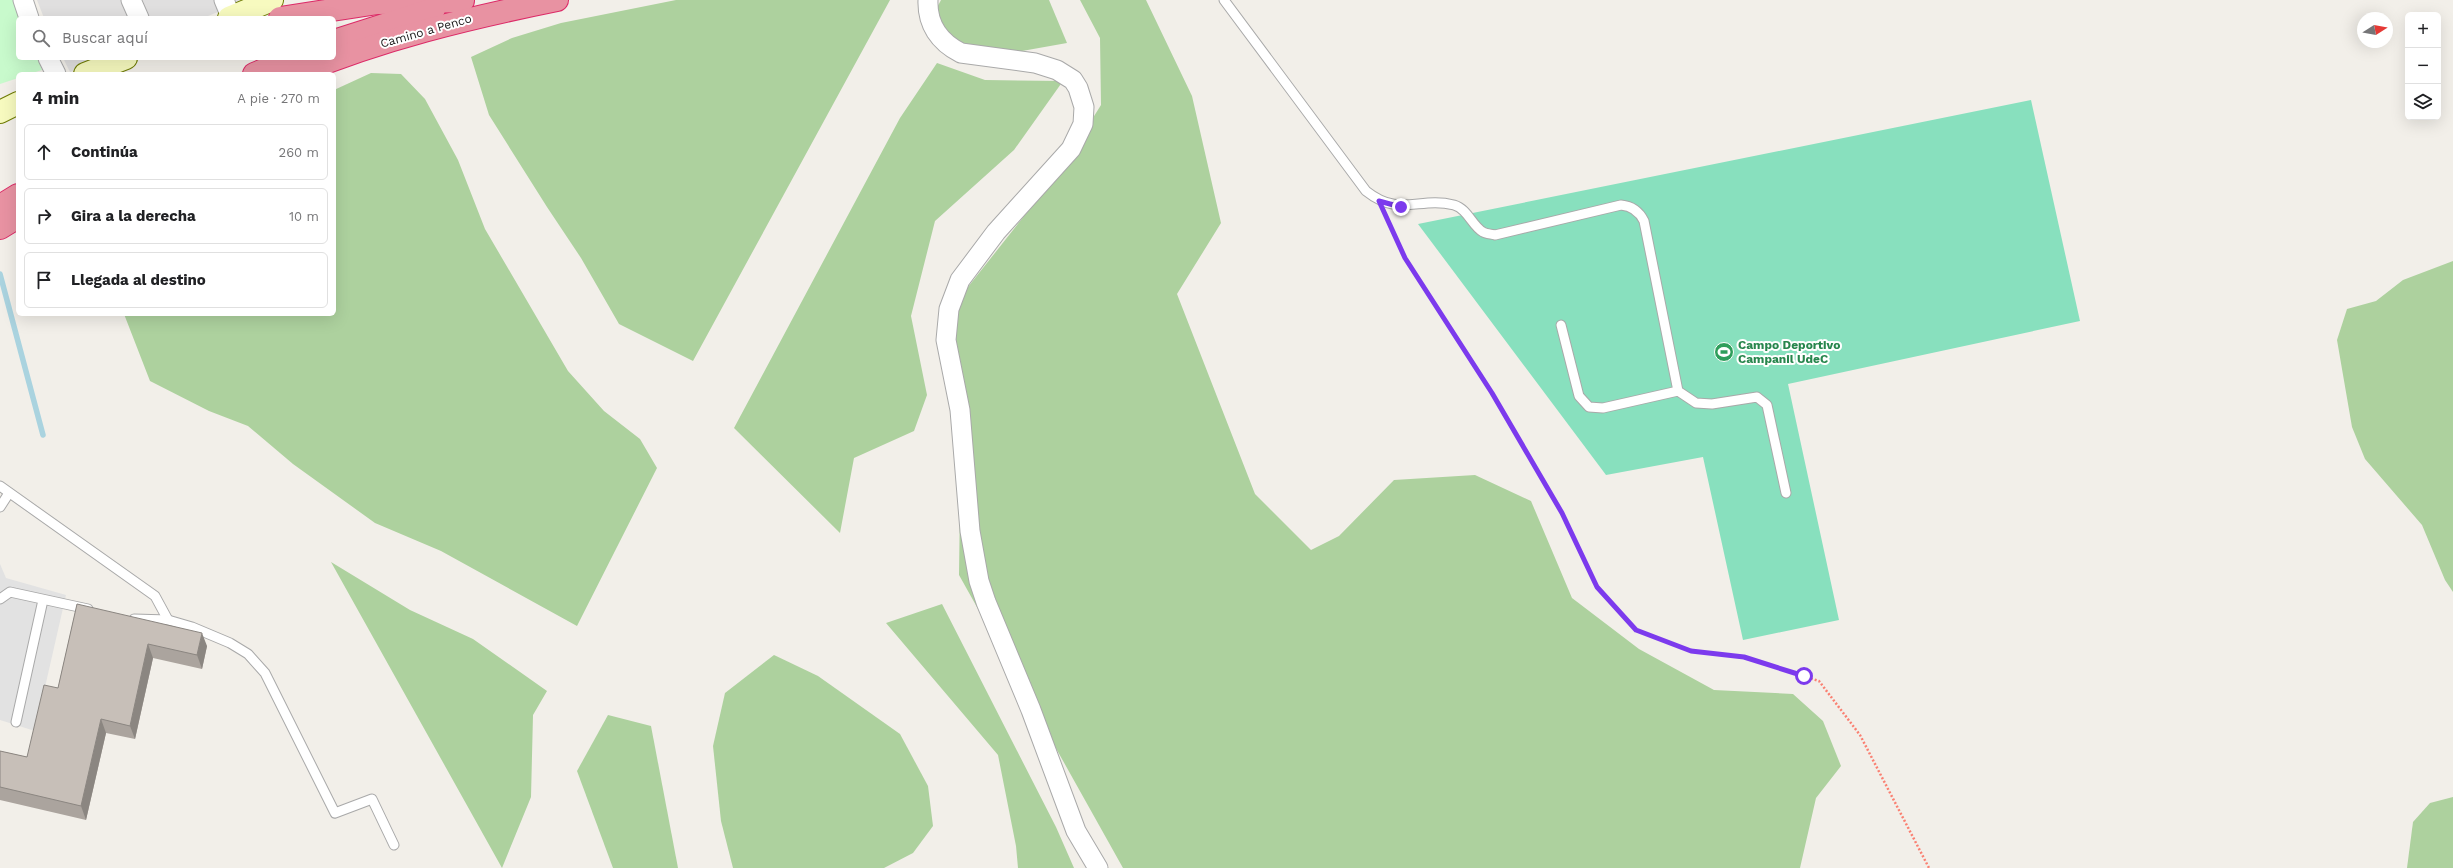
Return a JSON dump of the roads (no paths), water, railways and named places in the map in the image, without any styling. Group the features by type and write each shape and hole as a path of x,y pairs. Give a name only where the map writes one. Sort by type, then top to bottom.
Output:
{"highway":[{"name":"Camino a Penco","path":"336,40 396,20 465,0"},
{"path":"293,16 378,3 465,0"},
{"name":"Camino a Penco","path":"303,72 419,32 465,19 557,0"},
{"path":"259,72 287,60"},
{"path":"0,206 16,196"},
{"path":"0,228 16,218"}],"street":[{"path":"23,0 28,16"},
{"path":"131,0 138,16"},
{"path":"228,12 272,0"},
{"path":"928,0 929,16 935,32 953,49 961,53 1035,63 1057,70 1073,80 1080,93 1084,107 1083,124 1071,149 996,232 960,280 949,309 946,340 960,410 970,531 979,581 986,602 1032,710 1076,831 1098,868"},
{"path":"49,60 55,72"},
{"path":"89,72 121,60"},
{"path":"0,112 16,104"}],"lane":[{"path":"1224,0 1366,190 1379,201 1401,207 1441,202 1457,206 1483,233 1495,235 1621,205 1635,209 1644,221 1678,391 1696,403 1712,404 1757,397 1767,405 1786,493"},
{"path":"1561,325 1579,396 1589,407 1603,408 1678,391"},
{"path":"0,486 155,596 168,620"},
{"path":"0,507 9,493"},
{"path":"0,599 0,597 10,592 96,611"},
{"path":"16,722 43,600"},
{"path":"127,618 168,620 230,643 248,654 265,673 335,813 372,799 394,845"}],"waterway":[{"path":"0,274 43,435"}],"place":[{"name":"Campo Deportivo Campanil UdeC","path":"1724,352"}]}
